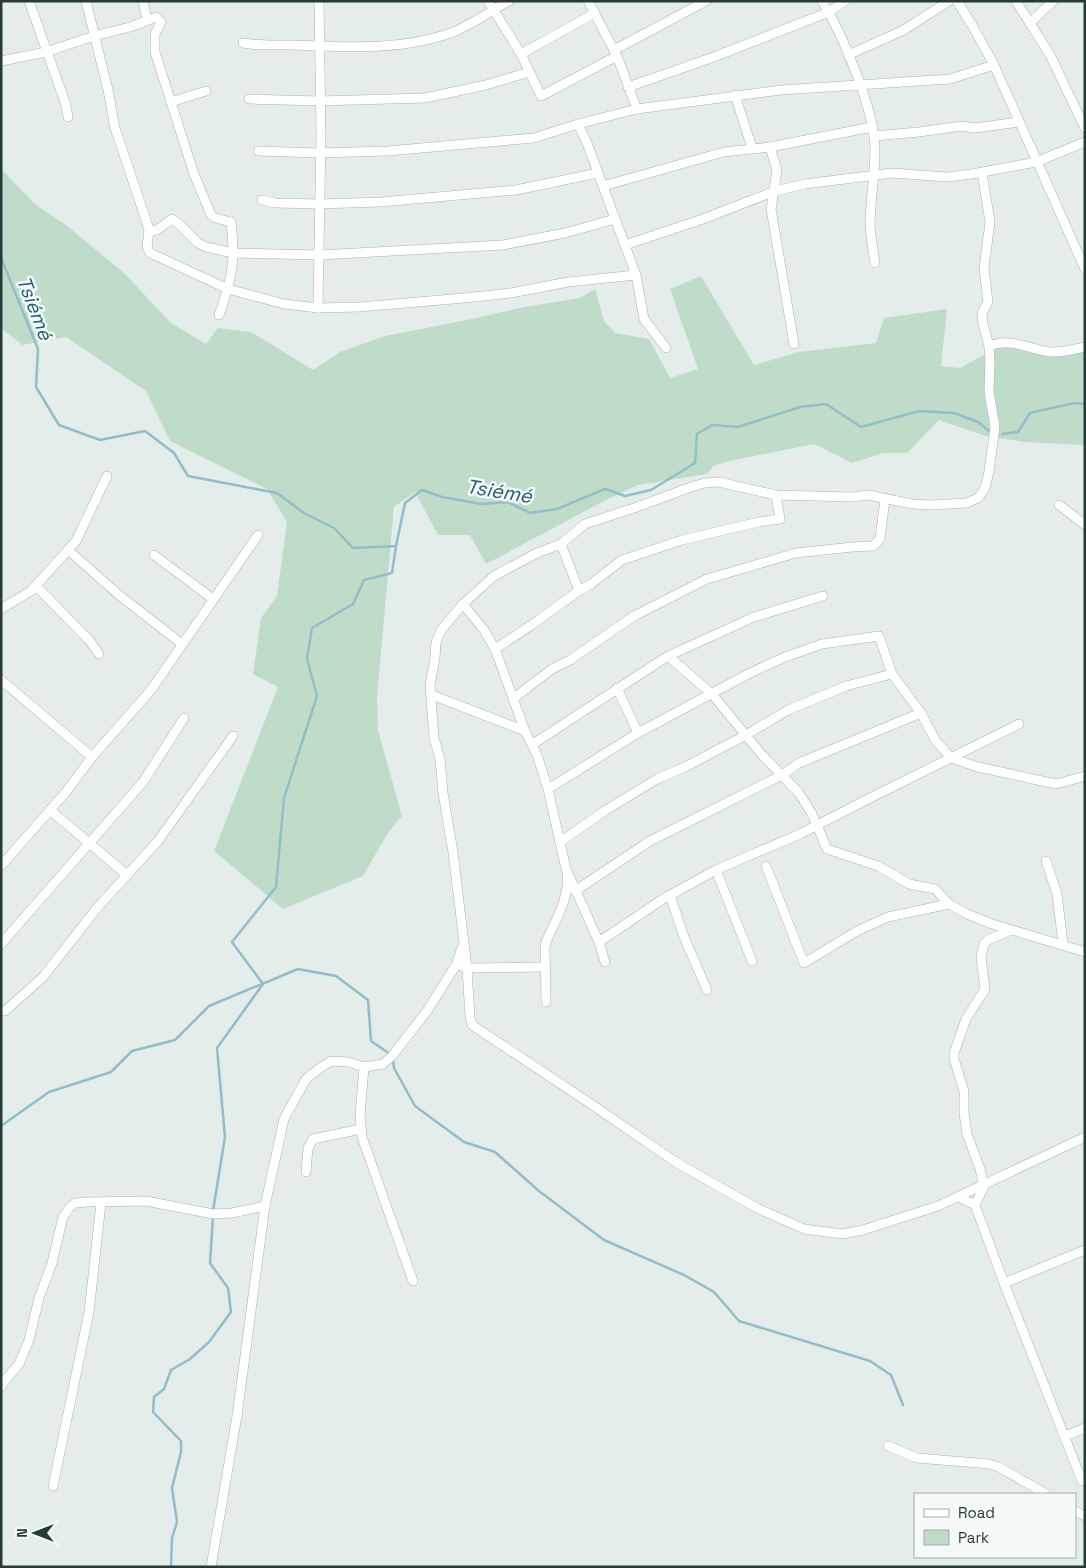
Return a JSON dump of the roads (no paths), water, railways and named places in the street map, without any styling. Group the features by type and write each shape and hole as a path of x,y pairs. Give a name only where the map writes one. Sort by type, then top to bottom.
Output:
{"street":[{"path":"29,1 66,105 68,117"},
{"path":"86,1 104,72 115,128 150,230 147,247 150,253 228,289 284,304 318,308 360,307 464,298 511,293 568,282 636,275"},
{"path":"143,1 147,20"},
{"path":"318,308 319,1"},
{"path":"488,1 520,54 541,96 706,1"},
{"path":"243,43 391,46 451,33 509,1"},
{"path":"588,1 616,53 637,109"},
{"path":"822,1 848,55 873,131 874,175 870,223 875,263"},
{"path":"628,88 828,12 846,1"},
{"path":"848,55 902,31 949,1"},
{"path":"957,1 994,64 1085,269"},
{"path":"1016,1 1050,55 1085,128"},
{"path":"1030,23 1052,1"},
{"path":"520,54 595,14"},
{"path":"1,62 46,52 94,36 130,27 156,17 160,22 155,34 155,52 194,174 211,215 215,218 231,222 233,253 228,289 220,315"},
{"path":"258,151 320,153 388,151 534,138 578,124 637,109 781,90 950,79 994,64"},
{"path":"249,99 320,101 425,98 486,86 529,72"},
{"path":"171,102 206,91"},
{"path":"735,95 752,148"},
{"path":"603,186 724,152 873,131 961,126 975,128 1019,122"},
{"path":"578,124 636,275 644,319 666,348"},
{"path":"625,245 703,219 775,191 805,184 892,173 947,177 982,172 1036,162 1085,142"},
{"path":"770,146 777,170 771,208 794,344"},
{"path":"982,172 990,222 984,268 988,302 982,313 989,346 989,392 995,427 989,472 985,488 978,498 967,503 912,504 868,495 853,497 776,495 719,482 705,483 585,524 561,544 536,553 494,576 463,604 442,628 436,642 430,685 434,738 440,759 443,793 453,852 467,968 470,1017 475,1028 678,1163 757,1208 792,1225 804,1229 842,1234 862,1230 938,1206 1085,1137"},
{"path":"262,200 319,204 381,202 516,190 598,173"},
{"path":"150,230 155,231 172,219 198,243 206,247 233,253 319,256 503,245 565,233 615,219"},
{"path":"989,346 998,342 1010,342 1052,352 1085,347"},
{"path":"1,609 31,591 76,541 107,476"},
{"path":"495,649 541,619 577,592 592,584 622,560 682,540 780,519 776,495"},
{"path":"514,698 552,670 570,660 634,616 708,579 796,553 873,546 880,539 885,500"},
{"path":"1059,505 1085,525"},
{"path":"1,866 151,690 258,535"},
{"path":"561,544 578,588 577,592"},
{"path":"68,550 119,595 182,644"},
{"path":"154,555 213,599"},
{"path":"36,586 89,640 99,654"},
{"path":"532,744 668,656 754,617 823,596"},
{"path":"463,604 484,630 495,649 532,744 548,789 566,869 568,881 565,898 546,942 546,1002"},
{"path":"548,789 638,733 785,656 822,644 879,636 892,674 921,713 936,741 951,758 978,767 1056,784 1085,776"},
{"path":"668,656 712,694 746,735 799,793 827,849 878,866 909,884 935,889 950,904 967,914 1011,930 1085,952"},
{"path":"560,842 606,810 657,779 746,735 788,710 846,686 892,674"},
{"path":"1,680 92,757"},
{"path":"617,688 638,733"},
{"path":"432,695 525,730"},
{"path":"575,891 650,841 782,775 798,763 921,713"},
{"path":"1,944 143,782 184,718"},
{"path":"598,942 670,895 716,870 800,834 1019,724"},
{"path":"5,1011 43,977 97,908 158,841 233,736"},
{"path":"50,810 127,875"},
{"path":"1046,861 1056,894 1063,944"},
{"path":"766,866 804,963 857,931 888,917 950,904"},
{"path":"566,869 605,962"},
{"path":"716,870 752,961"},
{"path":"670,895 684,937 707,990"},
{"path":"975,1205 984,1186 967,1134 964,1113 964,1091 954,1059 954,1053 966,1019 985,989 981,957 984,944 988,940 1011,930"},
{"path":"212,1567 237,1416 265,1206 284,1119 300,1086 311,1074 331,1061 348,1062 364,1067 383,1064 392,1056 427,1011 456,965 463,945"},
{"path":"456,965 467,968 546,967"},
{"path":"364,1067 360,1116 364,1146 413,1281"},
{"path":"306,1172 308,1148 313,1139 361,1129"},
{"path":"959,1197 975,1205 1082,1481"},
{"path":"1,1387 19,1364 29,1340 63,1217 70,1206 75,1203 146,1201 213,1214 232,1213 265,1206"},
{"path":"53,1486 89,1312 102,1203"},
{"path":"1004,1283 1085,1250"},
{"path":"1065,1436 1085,1428"},
{"path":"888,1446 918,1458 989,1464 999,1467 1044,1493"}],"waterway":[{"name":"Tsiémé","path":"1,258 38,349 36,387 59,425 100,440 145,431 174,453 188,476 277,493 304,513 334,528 353,548 396,546 405,503 422,490 442,497 482,504 508,502 530,513 557,509 605,489 625,496 651,490 695,463 697,434 712,425 738,427 800,407 826,404 861,427 919,411 954,413 978,422 989,431"},
{"name":"Tsiémé","path":"1002,434 1018,432 1030,413 1074,403 1085,404"},
{"path":"213,1211 225,1137 217,1048 263,984 232,942 276,887 284,798 317,696 307,659 312,628 353,604 364,580 392,573 396,546"},
{"path":"1,1126 49,1092 111,1072 132,1051 175,1040 209,1006 298,969 336,976 368,1000 371,1041 390,1054"},
{"path":"393,1059 394,1068 415,1106 464,1142 495,1152 539,1191 604,1240 684,1275 714,1292 739,1321 870,1361 891,1375 903,1405"},
{"path":"171,1567 172,1538 177,1522 172,1488 181,1452 181,1441 153,1412 154,1397 164,1389 171,1370 190,1359 209,1342 231,1312 228,1288 210,1263 213,1217"}]}
